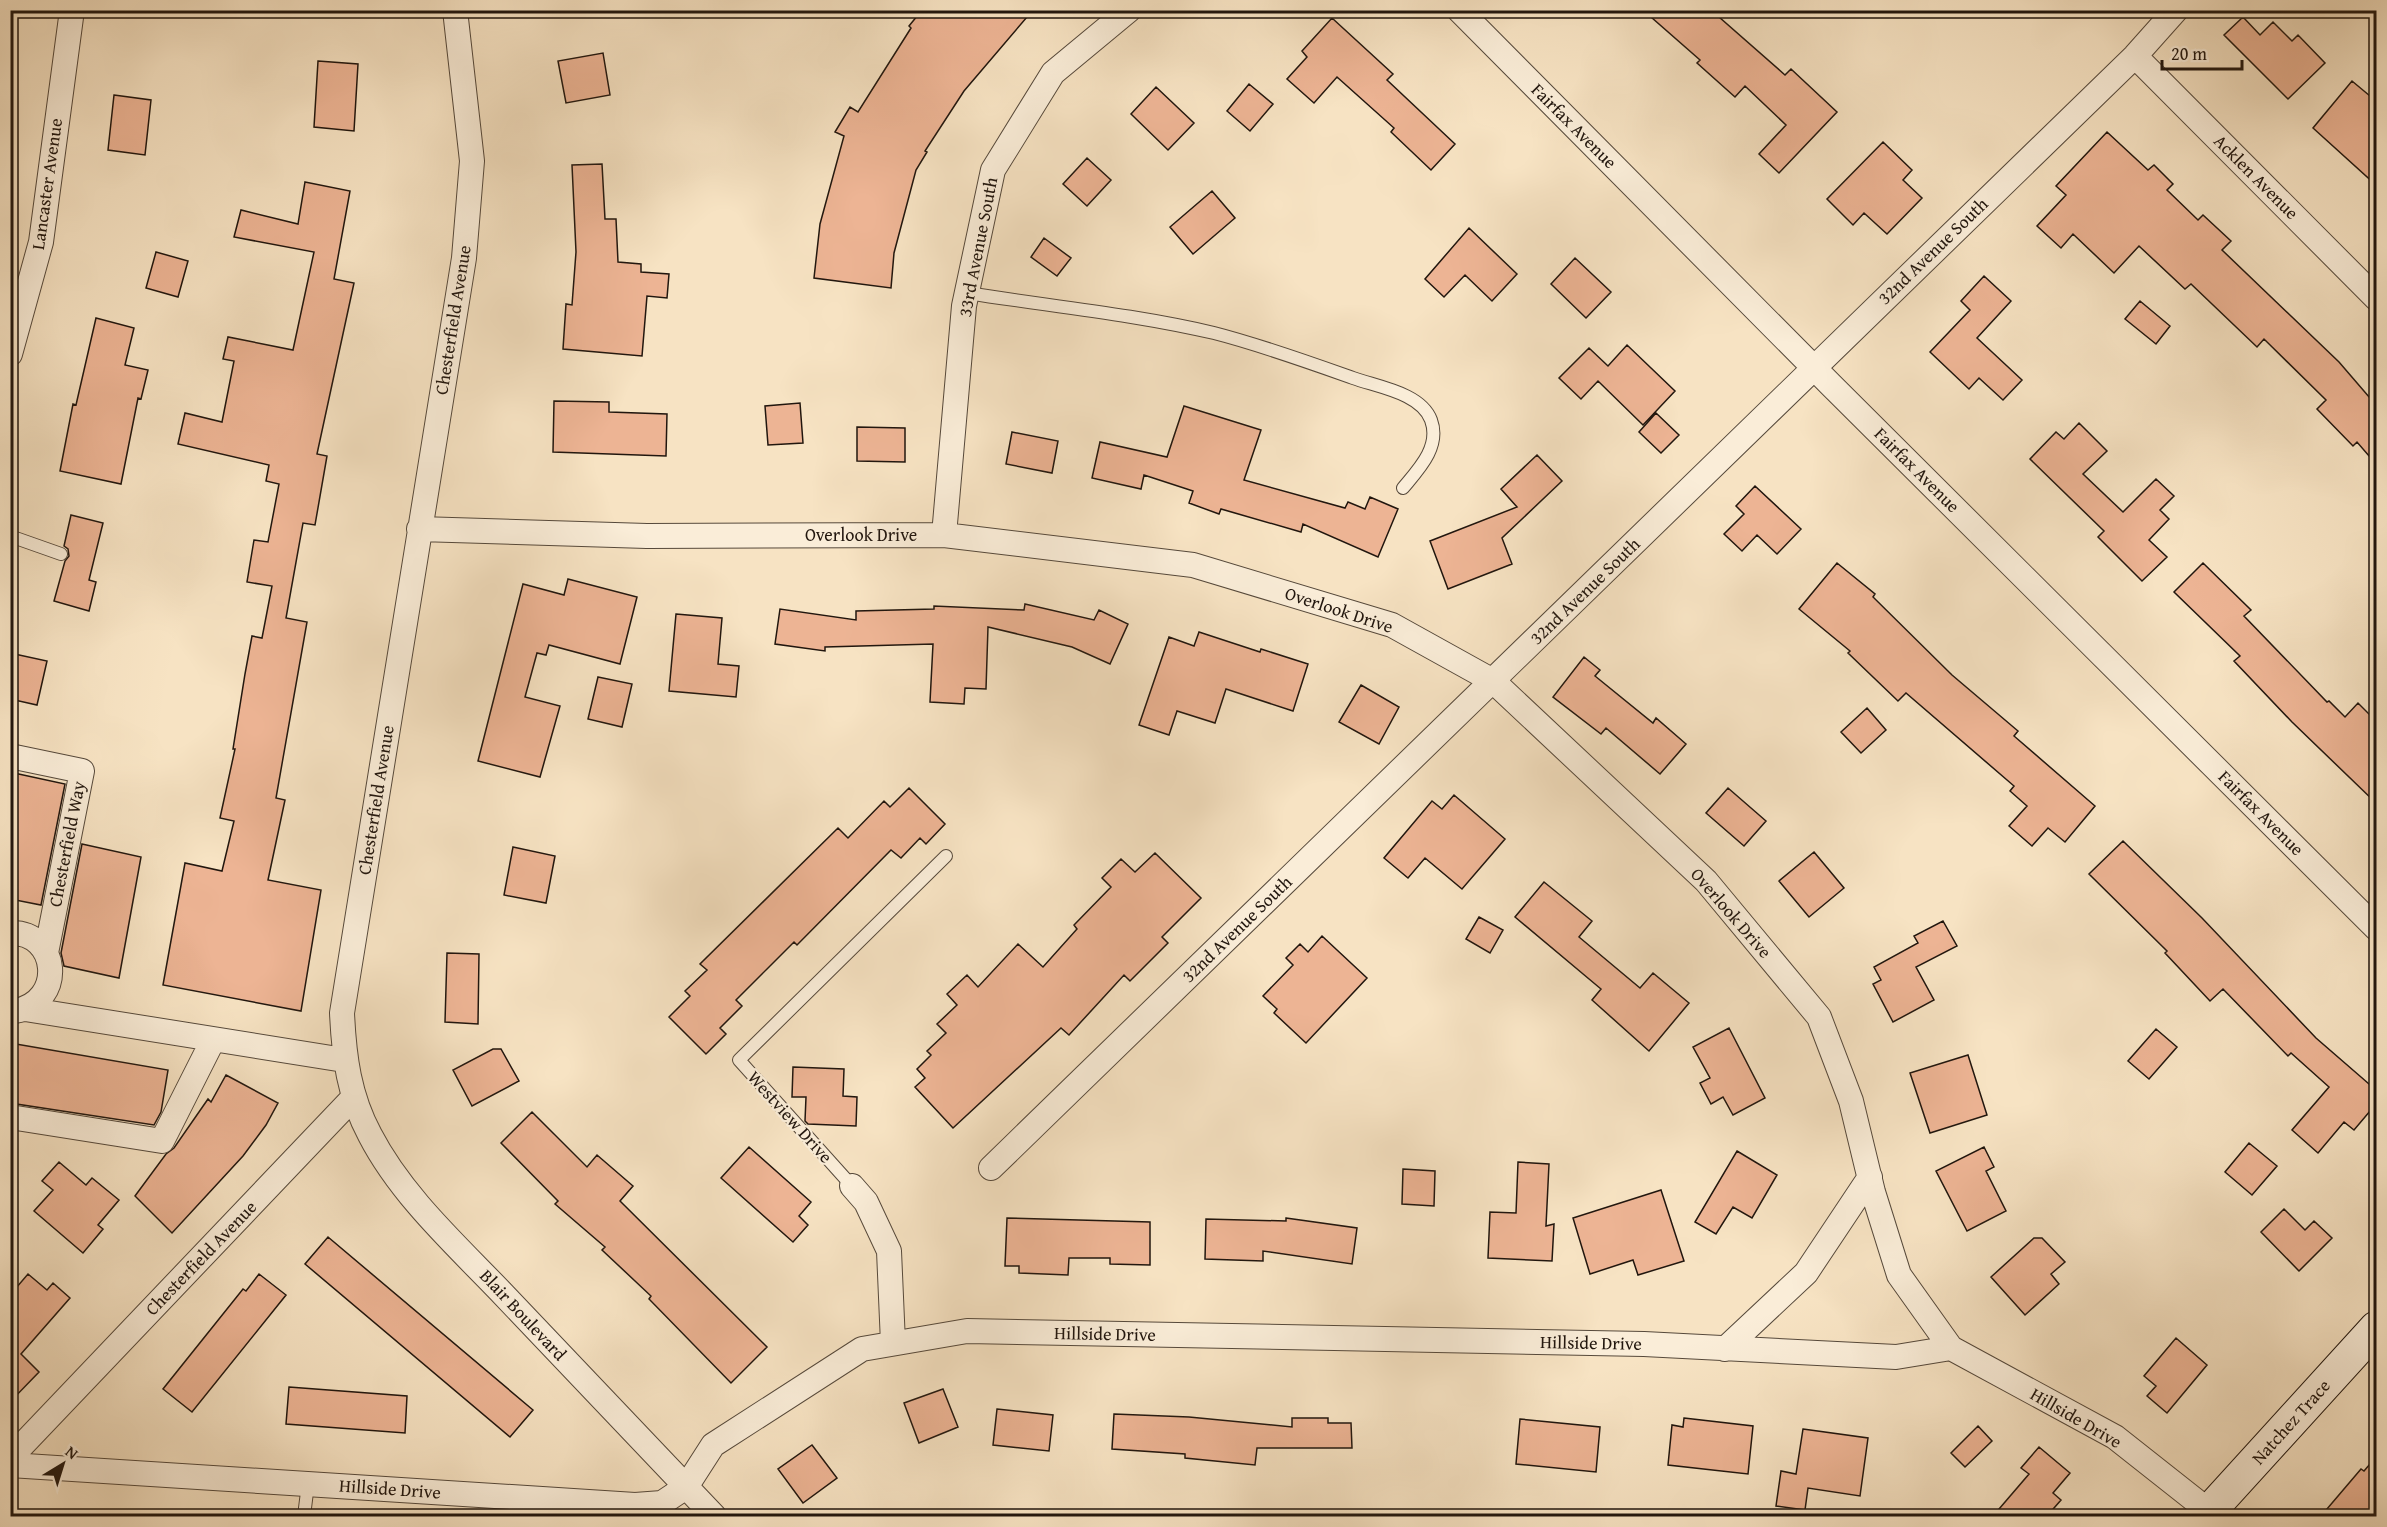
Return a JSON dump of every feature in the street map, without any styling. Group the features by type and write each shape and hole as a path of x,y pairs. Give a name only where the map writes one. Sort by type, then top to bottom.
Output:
{"main road":[{"name":"Natchez Trace","path":"2210,1515 2376,1328"}],"street":[{"name":"Lancaster Avenue","path":"10,354 41,242 72,10"},
{"name":"Chesterfield Avenue","path":"10,1458 353,1098 344,1060 342,1012 464,258 472,161 455,10"},
{"name":"33rd Avenue South","path":"944,536 967,293 993,170 1053,73 1129,10"},
{"name":"Fairfax Avenue","path":"1459,10 1813,368 2376,927"},
{"name":"32nd Avenue South","path":"991,1168 2135,56 2176,10"},
{"name":"Acklen Avenue","path":"2135,56 2376,298"},
{"name":"Overlook Drive","path":"419,529 647,536 944,536 1194,565 1392,625 1493,681 1706,881 1819,1017 1851,1101 1870,1177 1899,1275 1951,1348"},
{"name":"Chesterfield Way","path":"10,756 82,771 46,953"},
{"path":"10,933 28,937 38,943 46,953 50,966 51,979 46,992 37,1003 18,1010"},
{"path":"18,1010 344,1060"},
{"path":"10,1117 162,1141 213,1040"},
{"name":"Blair Boulevard","path":"353,1098 370,1136 397,1178 451,1239 714,1516"},
{"path":"1725,1348 1806,1273 1870,1177"},
{"name":"Westview Drive","path":"852,1186 866,1202 889,1251 893,1343"},
{"name":"Hillside Drive","path":"10,1465 635,1505 662,1503 686,1487 713,1445 862,1349 967,1331 1620,1344 1896,1357 1951,1348 2115,1437 2210,1515"}],"lane":[{"path":"967,293 1090,311 1215,333 1414,400 1431,420 1432,445 1423,464 1403,488"},
{"path":"10,536 61,554"},
{"name":"Westview Drive","path":"852,1186 739,1060 946,856"},
{"path":"304,1516 308,1484"}],"building":[{"path":"922,10 1033,10 964,91 925,151 927,152 916,170 894,253 891,288 814,278 820,224 844,136 835,132 850,107 858,112 911,28 909,26"},
{"path":"1643,10 1711,10 1785,75 1791,69 1837,112 1779,173 1759,154 1786,125 1745,86 1735,97 1697,63 1700,60"},
{"path":"2243,17 2260,35 2273,22 2292,41 2298,35 2325,63 2288,99 2224,35"},
{"path":"1332,18 1393,74 1387,80 1455,144 1431,170 1391,132 1394,128 1337,77 1314,103 1287,79 1307,57 1302,51"},
{"path":"603,53 610,95 566,103 558,61"},
{"path":"318,61 358,64 354,131 314,127"},
{"path":"2352,81 2376,101 2376,185 2313,128"},
{"path":"1249,84 1273,104 1250,131 1227,111"},
{"path":"1156,87 1194,123 1168,150 1131,114"},
{"path":"114,95 151,100 145,155 108,150"},
{"path":"2107,132 2148,170 2154,165 2173,184 2167,190 2198,220 2203,215 2231,241 2222,250 2339,362 2376,405 2376,464 2357,442 2353,446 2317,409 2326,400 2264,339 2257,347 2191,284 2185,289 2139,246 2114,273 2073,234 2061,248 2037,226 2066,195 2056,186"},
{"path":"1883,142 1912,170 1903,180 1922,198 1887,234 1864,213 1853,225 1827,199"},
{"path":"1087,158 1111,180 1087,206 1063,184"},
{"path":"602,164 605,219 616,219 618,262 641,264 641,272 669,274 667,298 647,296 642,356 563,349 566,304 572,305 576,252 572,165"},
{"path":"305,182 350,191 334,279 354,283 317,454 327,456 315,525 303,523 286,618 307,622 276,798 285,800 268,880 321,890 301,1011 163,985 185,863 222,871 234,821 220,818 235,749 233,749 252,636 262,638 272,586 247,582 254,540 268,542 279,484 266,481 269,465 178,444 185,413 222,422 234,361 223,359 228,337 293,350 314,252 234,237 241,210 298,224"},
{"path":"1212,191 1235,218 1193,254 1170,227"},
{"path":"1469,228 1517,274 1492,301 1465,275 1444,297 1425,279"},
{"path":"1044,238 1071,258 1057,276 1031,257"},
{"path":"156,252 188,261 178,297 146,288"},
{"path":"1575,258 1611,292 1586,318 1551,284"},
{"path":"1984,276 2011,301 1977,338 2022,380 2003,400 1979,378 1969,389 1930,352 1970,310 1961,301"},
{"path":"2140,301 2170,326 2156,344 2125,319"},
{"path":"96,318 134,328 125,365 148,370 141,399 138,398 121,484 60,471 73,404 76,405"},
{"path":"1627,345 1675,391 1643,425 1598,381 1581,399 1559,378 1589,348 1608,366"},
{"path":"554,401 609,402 609,412 667,414 666,456 553,452"},
{"path":"800,403 803,443 768,445 765,406"},
{"path":"1184,406 1261,430 1244,480 1345,508 1348,502 1365,509 1370,497 1398,509 1378,557 1303,524 1301,532 1221,509 1219,514 1189,503 1193,491 1144,475 1141,489 1092,478 1100,442 1167,457"},
{"path":"1656,413 1679,435 1661,453 1639,432"},
{"path":"2079,423 2107,451 2083,474 2123,512 2156,479 2174,496 2160,510 2169,519 2149,540 2167,557 2142,581 2098,537 2104,531 2030,459 2056,432 2064,439"},
{"path":"857,427 905,428 905,462 857,461"},
{"path":"1012,432 1058,441 1052,473 1006,464"},
{"path":"1537,455 1562,481 1502,538 1512,564 1448,589 1430,541 1517,507 1501,489"},
{"path":"1755,486 1801,529 1777,554 1757,535 1742,551 1724,534 1744,514 1736,506"},
{"path":"71,515 103,523 89,580 96,582 89,611 54,601 65,561 69,556 68,549 64,546"},
{"path":"1837,563 1875,594 1873,597 1952,675 2018,731 2014,736 2095,806 2065,842 2048,828 2032,846 2009,826 2027,806 2010,791 2014,786 1906,693 1898,701 1848,653 1850,651 1799,609"},
{"path":"2203,563 2251,610 2244,616 2327,702 2329,701 2345,717 2358,703 2376,721 2376,803 2292,722 2234,661 2240,656 2174,592"},
{"path":"568,579 637,597 620,664 549,645 546,655 537,653 525,697 560,706 540,777 478,761 523,584 564,595"},
{"path":"1025,604 1094,620 1099,610 1128,624 1110,664 1072,647 988,627 986,689 965,688 964,704 930,702 933,644 825,647 825,651 775,644 780,609 856,620 856,611 934,609 934,606 1024,610"},
{"path":"676,614 722,618 718,664 739,666 736,697 669,691"},
{"path":"1199,632 1260,652 1261,649 1308,664 1293,711 1226,689 1215,723 1177,711 1169,735 1139,725 1169,637 1194,646"},
{"path":"10,653 47,661 37,705 10,699"},
{"path":"1584,657 1600,670 1595,676 1653,723 1656,718 1686,744 1660,774 1606,728 1601,734 1553,697"},
{"path":"598,677 632,684 622,727 588,719"},
{"path":"1361,685 1399,707 1379,744 1339,722"},
{"path":"1867,708 1886,730 1861,753 1841,732"},
{"path":"14,773 65,784 41,905 10,899 10,786"},
{"path":"909,788 945,824 926,844 920,838 901,858 891,850 797,945 794,942 736,1000 742,1006 720,1028 726,1034 706,1054 669,1017 690,996 685,991 707,970 700,964 838,828 848,838 884,801 890,807"},
{"path":"1728,788 1766,821 1744,846 1706,813"},
{"path":"1454,795 1505,839 1462,889 1425,858 1408,878 1384,858 1432,801 1442,809"},
{"path":"2123,841 2202,918 2316,1038 2376,1090 2376,1104 2354,1130 2344,1122 2318,1153 2292,1130 2329,1087 2291,1053 2288,1056 2223,989 2210,1001 2165,953 2167,951 2089,874"},
{"path":"82,844 141,857 119,978 64,966 61,953"},
{"path":"513,847 555,856 546,903 504,895"},
{"path":"1814,852 1844,888 1809,917 1779,881"},
{"path":"1155,853 1201,898 1162,937 1168,943 1130,981 1124,975 1069,1035 1061,1028 953,1128 915,1087 925,1078 917,1069 931,1055 927,1051 946,1033 937,1024 957,1005 947,994 967,975 978,987 1018,944 1043,967 1077,929 1074,925 1111,887 1102,878 1121,859 1135,872"},
{"path":"1544,882 1592,921 1579,937 1640,988 1653,973 1689,1003 1649,1051 1592,1000 1601,989 1515,917"},
{"path":"1479,917 1503,930 1490,953 1466,939"},
{"path":"1943,921 1957,946 1916,967 1934,1000 1893,1022 1873,984 1881,980 1874,967 1918,943 1914,936"},
{"path":"1322,936 1367,978 1306,1043 1274,1013 1277,1009 1263,996 1293,965 1286,958 1300,944 1308,952"},
{"path":"447,953 479,954 478,1024 445,1022"},
{"path":"1729,1028 1765,1098 1733,1115 1723,1097 1711,1104 1700,1083 1710,1078 1693,1047"},
{"path":"2156,1029 2177,1047 2149,1079 2128,1061"},
{"path":"10,1043 168,1070 161,1112 154,1125 10,1103"},
{"path":"493,1049 501,1049 519,1081 472,1106 453,1070"},
{"path":"1968,1055 1987,1115 1930,1133 1910,1073"},
{"path":"793,1067 844,1069 843,1096 857,1097 856,1126 808,1124 805,1121 806,1097 792,1097"},
{"path":"226,1075 278,1103 266,1125 243,1156 172,1233 135,1196 166,1154 174,1148 208,1099 211,1102"},
{"path":"532,1112 587,1167 597,1155 633,1186 620,1201 767,1347 731,1383 649,1299 651,1296 602,1250 605,1247 555,1204 558,1201 501,1143"},
{"path":"2249,1143 2277,1166 2252,1195 2225,1172"},
{"path":"749,1147 811,1202 799,1216 808,1225 793,1242 721,1178"},
{"path":"1984,1147 1994,1167 1986,1171 2006,1211 1967,1231 1936,1171"},
{"path":"1737,1151 1777,1175 1752,1218 1733,1207 1716,1234 1695,1222"},
{"path":"59,1162 86,1185 92,1178 119,1200 98,1225 103,1229 83,1253 34,1211 53,1190 42,1181"},
{"path":"1518,1162 1549,1164 1546,1226 1554,1224 1552,1261 1488,1258 1490,1212 1516,1213"},
{"path":"1403,1169 1435,1171 1434,1206 1402,1204"},
{"path":"1661,1190 1684,1261 1638,1275 1633,1260 1590,1274 1573,1218"},
{"path":"2284,1209 2305,1230 2314,1221 2332,1238 2299,1271 2261,1232"},
{"path":"1007,1218 1150,1222 1150,1265 1110,1264 1110,1258 1069,1258 1068,1275 1019,1273 1019,1266 1005,1266"},
{"path":"1286,1218 1357,1228 1352,1264 1263,1251 1263,1261 1205,1259 1206,1219 1286,1221"},
{"path":"328,1237 533,1410 510,1437 305,1264"},
{"path":"2034,1238 2042,1238 2065,1262 2051,1274 2059,1284 2025,1315 1991,1277"},
{"path":"28,1274 47,1290 53,1283 70,1298 21,1354 39,1372 10,1402 10,1295"},
{"path":"259,1274 286,1295 192,1412 163,1389 243,1289 246,1291"},
{"path":"2176,1338 2207,1365 2167,1413 2147,1396 2156,1386 2144,1376"},
{"path":"289,1387 407,1396 405,1433 286,1424"},
{"path":"943,1389 958,1427 919,1443 904,1403"},
{"path":"997,1409 1053,1415 1049,1451 993,1445"},
{"path":"1114,1414 1189,1417 1292,1427 1292,1418 1328,1418 1328,1423 1351,1423 1352,1448 1257,1448 1255,1465 1185,1458 1185,1454 1112,1449"},
{"path":"1684,1418 1753,1426 1748,1474 1668,1465 1672,1425 1683,1427"},
{"path":"1520,1419 1600,1427 1596,1472 1516,1464"},
{"path":"1978,1426 1992,1441 1965,1467 1951,1453"},
{"path":"1803,1429 1868,1438 1860,1496 1808,1488 1805,1510 1776,1506 1781,1471 1796,1474"},
{"path":"812,1445 837,1478 803,1503 778,1469"},
{"path":"2039,1447 2070,1473 2053,1493 2061,1500 2047,1516 1993,1516 2029,1474 2021,1468"},
{"path":"2376,1457 2376,1516 2321,1516 2361,1469 2364,1471"}]}
